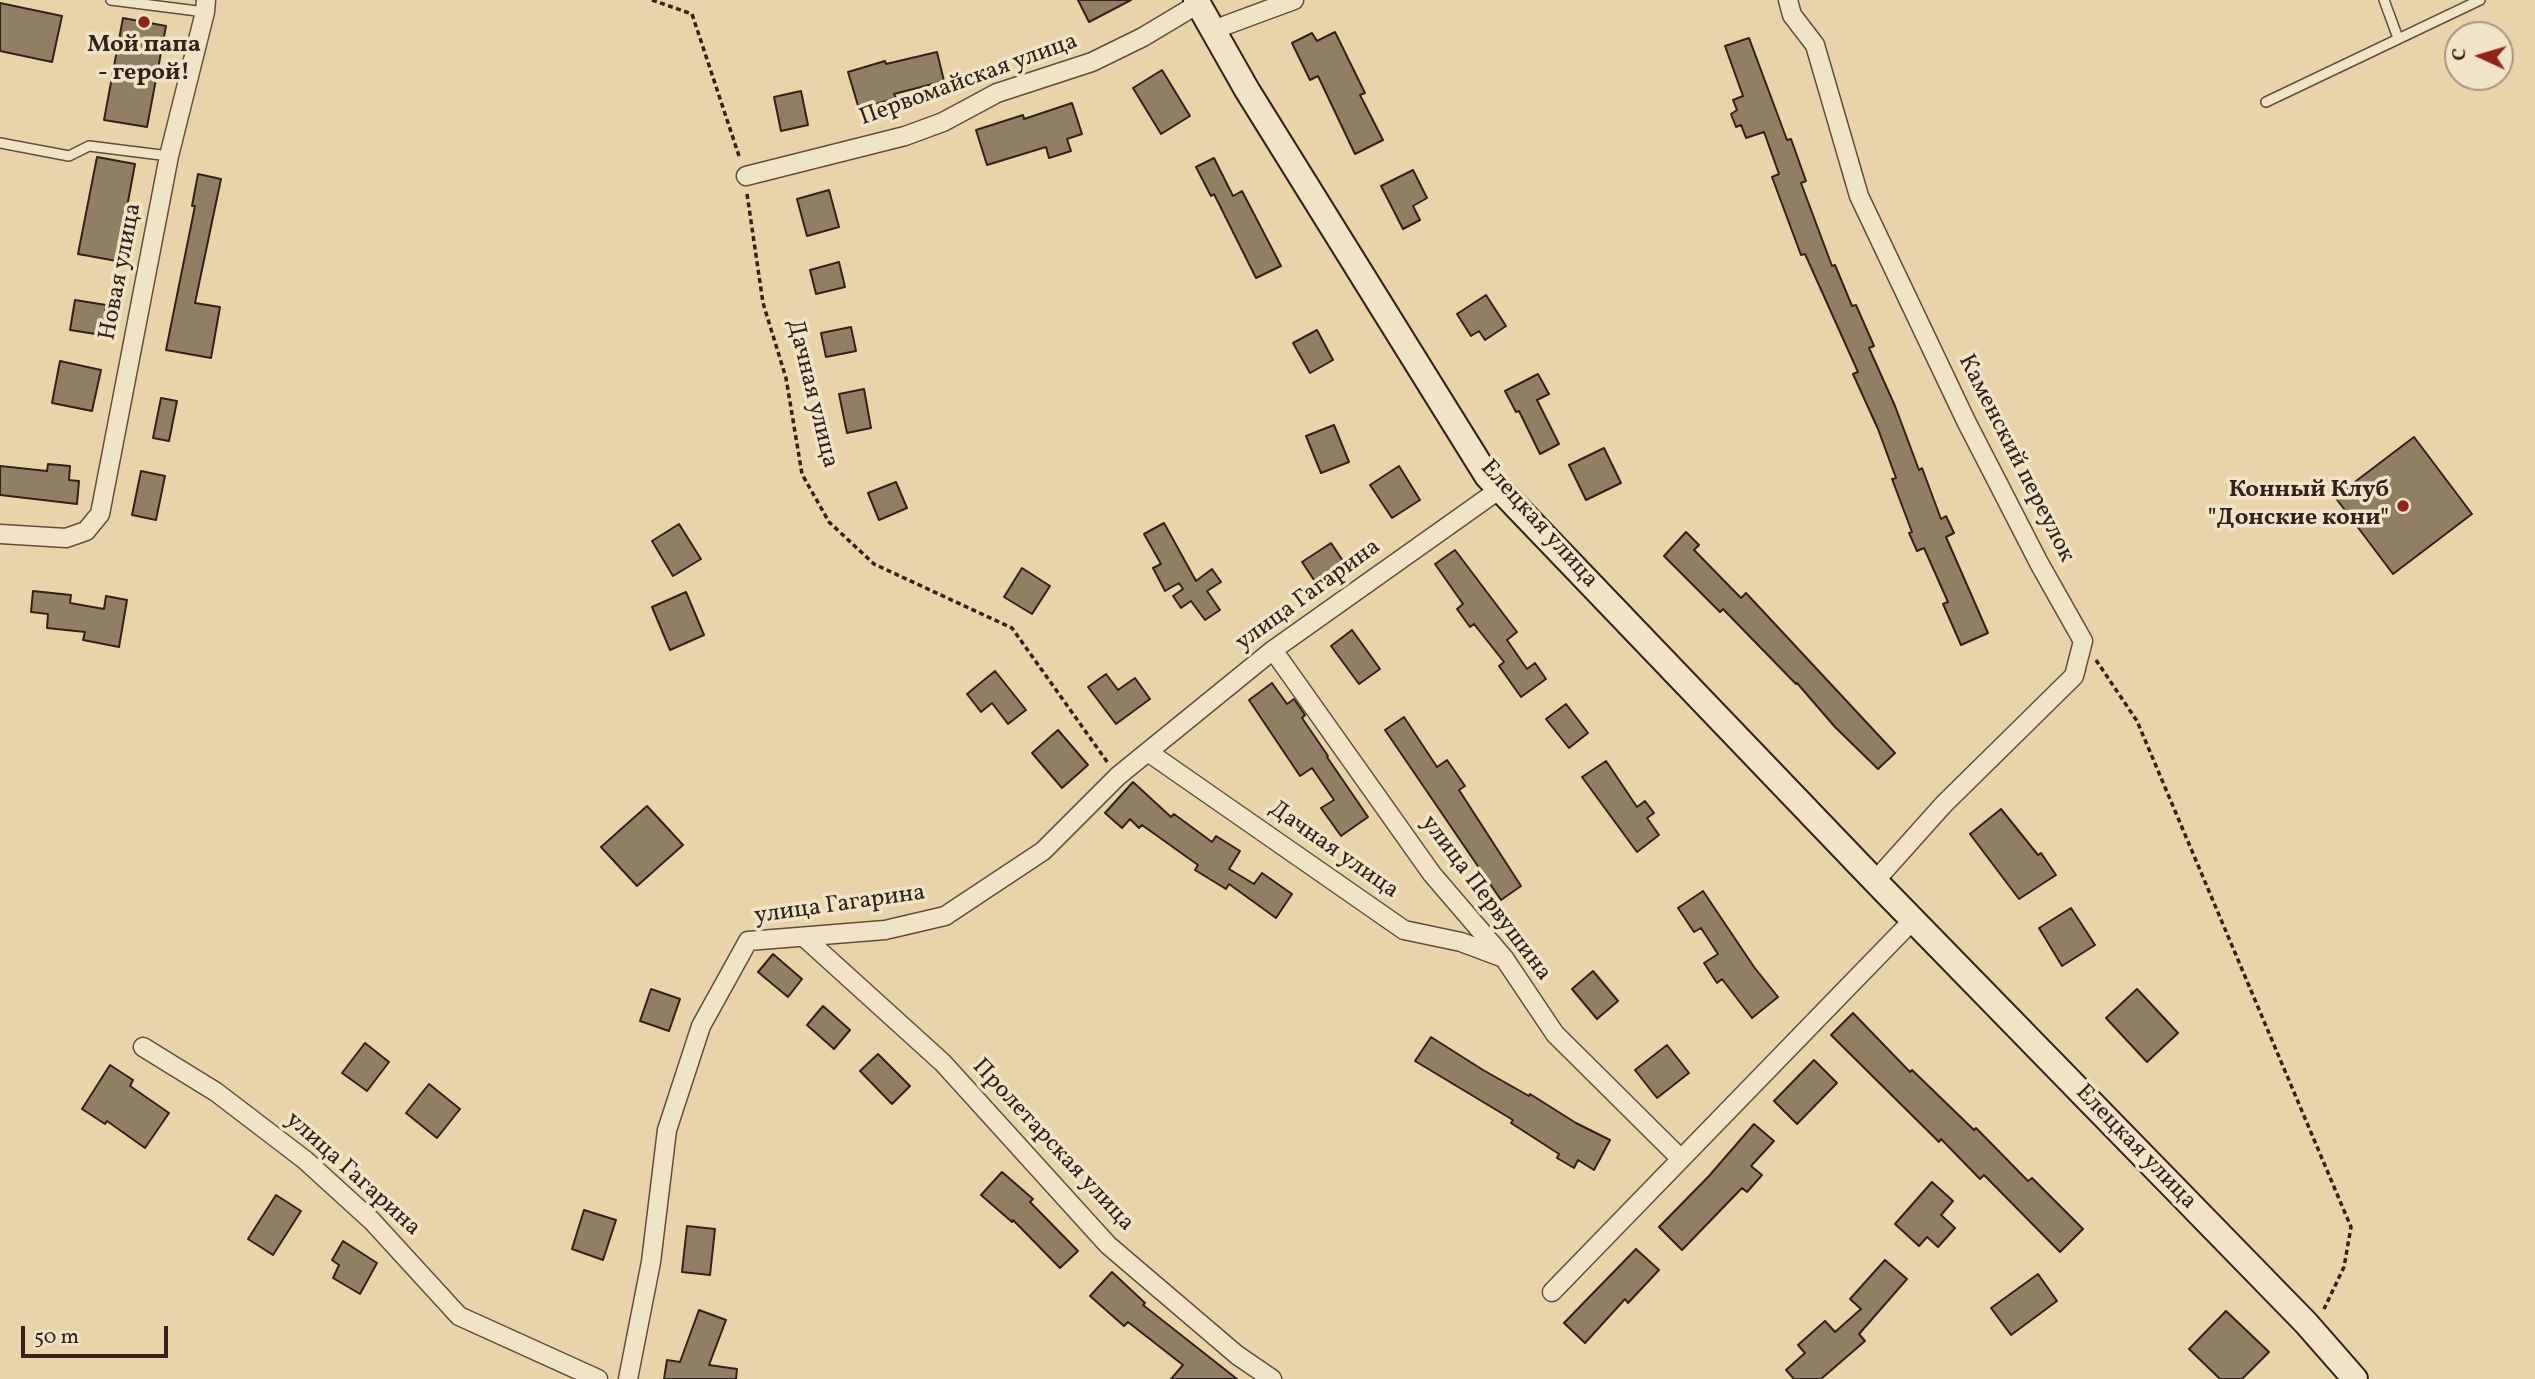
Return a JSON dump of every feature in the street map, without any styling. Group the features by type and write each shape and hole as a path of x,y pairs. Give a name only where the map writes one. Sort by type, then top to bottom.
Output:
{"main road":[{"name":"Елецкая улица","path":"1197,2 1247,90 1487,476 1875,881 2313,1331 2355,1379"}],"street":[{"path":"1213,30 1294,0"},
{"name":"Каменский переулок","path":"1788,0 1792,15 1815,44 1859,195 1966,421 2039,563 2083,641"},
{"name":"Первомайская улица","path":"746,176 905,136 943,122 997,93 1092,62 1143,37 1197,2"},
{"name":"Новая улица","path":"0,534 66,538 86,531 100,514 169,156 206,6"},
{"name":"улица Гагарина","path":"628,1379 651,1262 667,1130 701,1026 748,941 885,930 946,916 1043,851 1118,776 1273,650 1500,489"},
{"path":"1875,881 1944,804 2074,676 2083,641"},
{"name":"улица Первушина","path":"1273,650 1432,873 1504,958 1555,1034 1681,1159"},
{"name":"Дачная улица","path":"1148,751 1404,930 1461,942 1504,958"},
{"path":"1552,1292 1913,920"},
{"name":"Пролетарская улица","path":"804,937 943,1063 1108,1245 1237,1355 1272,1379"},
{"name":"улица Гагарина","path":"143,1047 216,1092 305,1160 372,1222 459,1316 598,1379"}],"lane":[{"path":"111,0 206,6"},
{"path":"2384,0 2398,37"},
{"path":"2266,102 2480,0"},
{"path":"0,143 69,156 89,146 169,156"}],"path":[{"name":"Дачная улица","path":"652,0 692,14 746,176 747,203 763,303 786,378 802,474 829,522 874,564 1012,628 1118,776"},
{"path":"2083,641 2137,721 2351,1227 2344,1267 2313,1331"}],"building":[{"path":"1078,0 1131,0 1089,22"},
{"path":"0,3 62,16 52,62 0,51"},
{"path":"123,18 166,26 147,127 104,120"},
{"path":"1335,32 1365,93 1360,95 1383,140 1355,154 1318,76 1310,80 1292,43 1312,33 1317,41"},
{"path":"1749,38 1787,140 1791,139 1806,181 1801,183 1832,266 1835,265 1852,306 1856,305 1874,346 1869,348 1919,470 1922,468 1941,519 1946,516 1954,533 1946,537 1988,633 1961,645 1943,604 1948,602 1924,548 1917,551 1909,533 1912,532 1892,479 1896,478 1853,374 1858,372 1805,254 1801,255 1772,177 1779,174 1764,132 1746,138 1741,125 1736,127 1731,114 1737,110 1733,100 1743,96 1725,46"},
{"path":"937,52 944,81 894,94 896,98 859,109 848,72 885,61 886,64"},
{"path":"1162,70 1190,116 1161,134 1133,88"},
{"path":"801,91 808,125 781,131 774,97"},
{"path":"1072,103 1082,134 1067,139 1071,151 1049,158 1046,147 987,165 976,130 1023,115 1024,119"},
{"path":"97,157 135,164 117,261 78,254"},
{"path":"1214,158 1233,196 1242,191 1281,266 1256,278 1214,194 1211,196 1196,167"},
{"path":"1413,170 1427,198 1413,206 1420,220 1403,229 1381,186"},
{"path":"198,174 221,179 195,303 220,307 211,358 166,350 195,206 192,206"},
{"path":"829,190 839,227 807,236 797,199"},
{"path":"839,262 845,287 816,294 810,270"},
{"path":"1486,295 1506,326 1485,340 1479,331 1471,336 1457,314"},
{"path":"75,300 106,305 102,335 70,330"},
{"path":"851,327 856,351 826,357 821,333"},
{"path":"1317,330 1333,360 1310,373 1293,343"},
{"path":"60,361 101,370 92,411 52,403"},
{"path":"1538,374 1549,394 1537,400 1559,444 1540,454 1519,411 1516,412 1505,391"},
{"path":"864,389 871,428 847,433 839,394"},
{"path":"161,398 177,401 169,441 153,438"},
{"path":"1334,425 1349,462 1321,473 1306,436"},
{"name":"Конный Клуб \"Донские кони\"","path":"2414,437 2472,514 2393,574 2335,497"},
{"path":"1604,448 1621,483 1586,500 1569,465"},
{"path":"48,464 70,466 69,480 79,481 77,504 0,495 0,466 47,471"},
{"path":"1399,466 1420,500 1392,518 1370,485"},
{"path":"141,471 165,476 156,520 132,515"},
{"path":"896,482 907,508 879,520 868,493"},
{"path":"1164,523 1196,581 1212,569 1221,582 1207,591 1220,610 1205,620 1191,601 1181,608 1173,596 1183,589 1179,583 1165,591 1153,568 1161,564 1144,534"},
{"path":"679,524 701,559 673,576 652,541"},
{"path":"1686,532 1699,545 1694,550 1741,598 1746,593 1895,753 1878,769 1723,609 1720,612 1664,556"},
{"path":"1331,543 1347,567 1318,586 1302,562"},
{"path":"1455,550 1517,632 1507,640 1527,669 1535,663 1546,679 1521,697 1499,666 1504,662 1474,624 1470,627 1457,609 1463,604 1435,564"},
{"path":"1022,568 1050,586 1032,614 1004,597"},
{"path":"33,591 71,595 70,603 104,609 106,596 127,600 119,647 83,640 85,632 47,628 48,614 31,612"},
{"path":"686,592 704,635 670,650 652,607"},
{"path":"1352,630 1380,669 1359,684 1331,646"},
{"path":"995,671 1026,710 1008,724 992,703 981,712 967,694"},
{"path":"1106,674 1118,690 1135,678 1150,699 1116,724 1088,687"},
{"path":"1272,683 1287,704 1294,699 1305,715 1302,718 1368,817 1341,836 1321,808 1334,800 1312,768 1300,776 1249,700"},
{"path":"1566,704 1588,733 1569,748 1546,719"},
{"path":"1404,717 1437,767 1447,760 1465,786 1459,790 1521,886 1501,900 1385,730"},
{"path":"1058,730 1088,765 1062,788 1032,753"},
{"path":"1606,761 1637,807 1645,801 1654,813 1647,818 1659,835 1637,852 1582,777"},
{"path":"1133,782 1171,817 1174,814 1212,842 1216,836 1240,851 1229,869 1254,884 1262,873 1292,894 1276,918 1229,884 1226,889 1195,870 1198,865 1142,825 1139,828 1130,819 1122,828 1105,813"},
{"path":"647,806 683,845 637,886 601,847"},
{"path":"2001,809 2038,855 2041,853 2056,875 2019,899 1970,834"},
{"path":"1703,891 1754,967 1778,997 1752,1018 1722,979 1717,983 1704,963 1718,954 1701,928 1694,932 1678,908"},
{"path":"2071,908 2095,945 2062,966 2039,928"},
{"path":"773,954 802,979 788,997 758,972"},
{"path":"1593,971 1618,1001 1597,1019 1572,989"},
{"path":"651,989 680,999 669,1031 640,1021"},
{"path":"2137,989 2178,1033 2147,1062 2106,1018"},
{"path":"823,1006 850,1030 834,1049 807,1025"},
{"path":"1853,1013 1910,1072 1912,1070 1974,1130 1976,1128 2028,1181 2032,1178 2083,1229 2060,1252 1984,1175 1980,1179 1941,1139 1939,1142 1831,1035"},
{"path":"1431,1037 1483,1070 1610,1140 1594,1170 1578,1160 1574,1168 1557,1158 1559,1154 1511,1123 1513,1120 1415,1061"},
{"path":"365,1043 389,1062 367,1091 342,1073"},
{"path":"1667,1045 1689,1073 1657,1098 1635,1070"},
{"path":"878,1054 910,1086 892,1104 860,1071"},
{"path":"1814,1060 1837,1083 1797,1124 1774,1101"},
{"path":"110,1065 133,1080 130,1086 169,1113 145,1148 107,1121 105,1124 82,1109"},
{"path":"429,1084 460,1109 437,1138 406,1113"},
{"path":"1754,1124 1774,1141 1751,1166 1762,1175 1747,1192 1742,1188 1682,1250 1659,1227 1709,1176"},
{"path":"1002,1172 1033,1199 1030,1202 1078,1251 1060,1268 1013,1220 1012,1222 981,1195"},
{"path":"1932,1182 1953,1201 1941,1215 1955,1228 1938,1247 1927,1237 1919,1246 1895,1224"},
{"path":"276,1195 301,1211 273,1255 248,1239"},
{"path":"584,1210 616,1220 603,1260 572,1249"},
{"path":"687,1226 715,1229 710,1275 682,1272"},
{"path":"343,1241 377,1263 360,1294 333,1278 339,1265 332,1260"},
{"path":"1636,1249 1659,1270 1628,1303 1625,1299 1585,1343 1564,1323"},
{"path":"1885,1260 1907,1279 1859,1334 1865,1341 1821,1379 1794,1379 1786,1370 1805,1353 1798,1345 1825,1321 1835,1332 1861,1309 1850,1299"},
{"path":"1112,1272 1145,1303 1143,1305 1237,1379 1171,1379 1183,1365 1128,1322 1124,1326 1090,1296"},
{"path":"2038,1274 2057,1301 2011,1335 1991,1308"},
{"path":"699,1310 726,1320 709,1365 737,1369 736,1379 664,1379 667,1360 680,1362"},
{"path":"2226,1311 2269,1352 2242,1379 2220,1379 2189,1349"}],"place":[{"name":"Мой папа - герой!","path":"144,22"},
{"name":"Конный Клуб \"Донские кони\"","path":"2403,506"}]}
